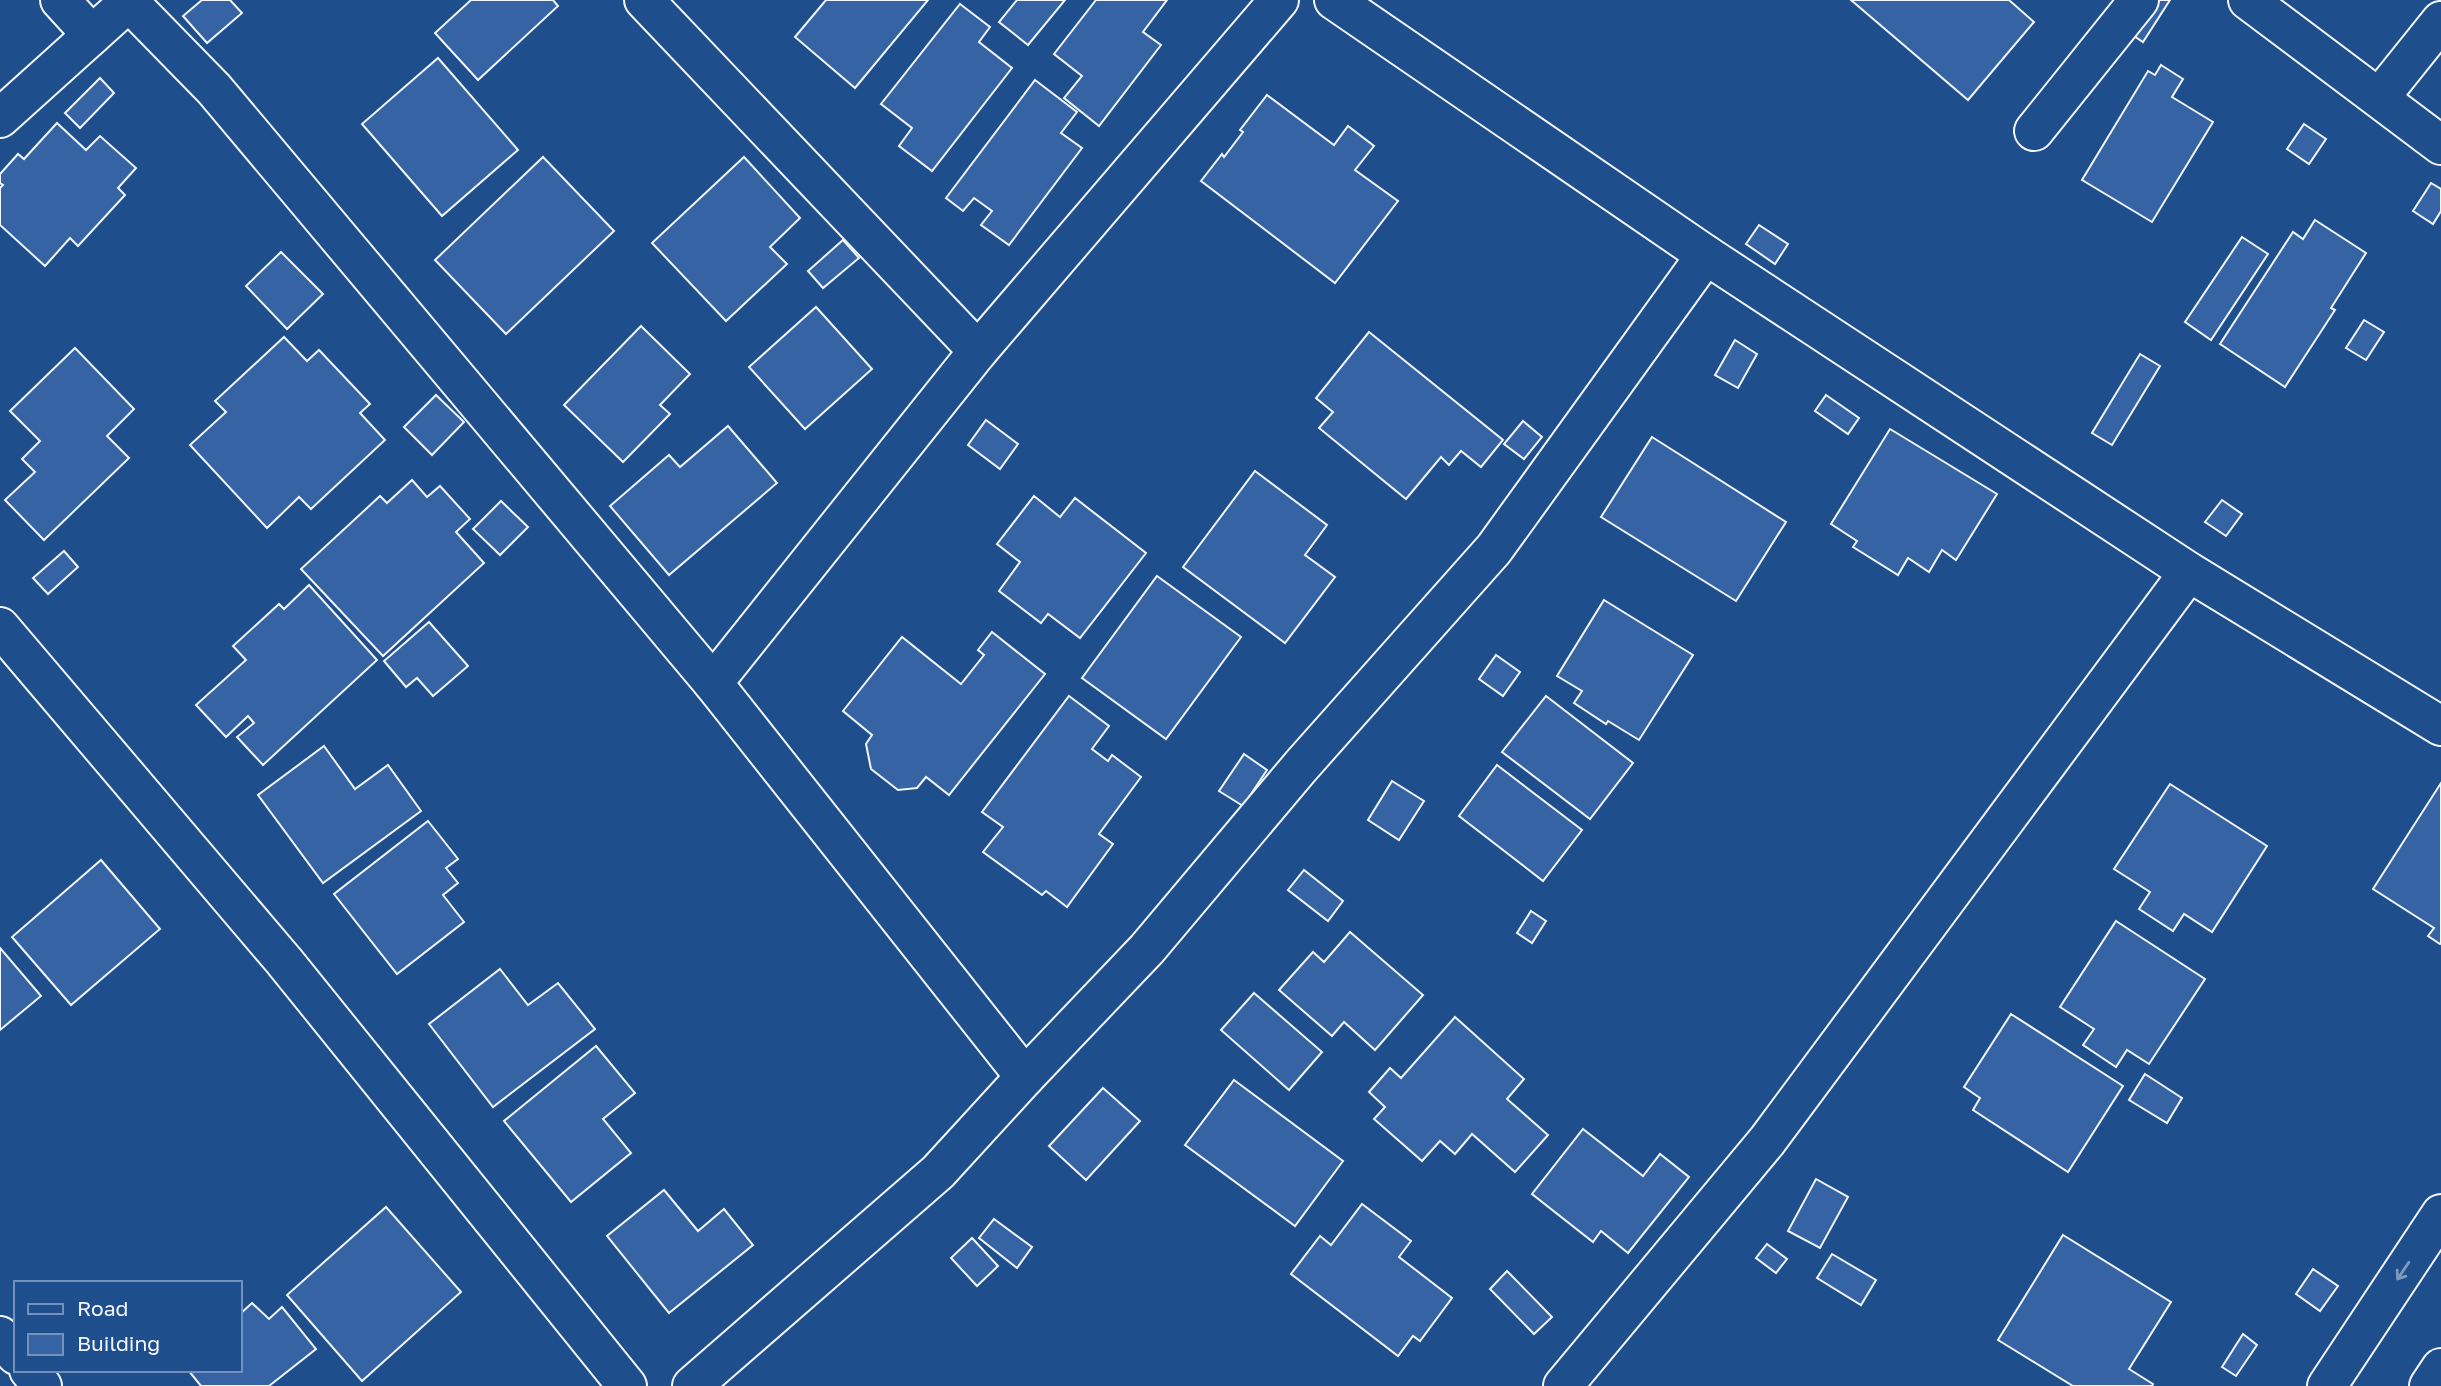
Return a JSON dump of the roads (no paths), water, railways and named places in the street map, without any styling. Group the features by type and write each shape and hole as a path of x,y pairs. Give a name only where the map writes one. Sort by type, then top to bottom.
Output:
{"street":[{"path":"60,0 92,35"},
{"path":"644,0 978,351"},
{"path":"713,683 978,351 1279,0"},
{"path":"1334,0 1706,256 2189,572 2441,726"},
{"path":"2034,131 2139,0"},
{"path":"2248,0 2441,145"},
{"path":"0,118 130,1 214,89 713,683 1025,1077"},
{"path":"2380,97 2441,21"},
{"path":"692,1386 939,1172 1147,949 1301,766 1494,549 1706,256"},
{"path":"1563,1386 1767,1141 2189,572"},
{"path":"0,627 284,961 627,1386"},
{"path":"2327,1386 2441,1214"},
{"path":"0,1336 14,1353"},
{"path":"2428,1386 2441,1368"},
{"path":"31,1372 42,1386"}]}
